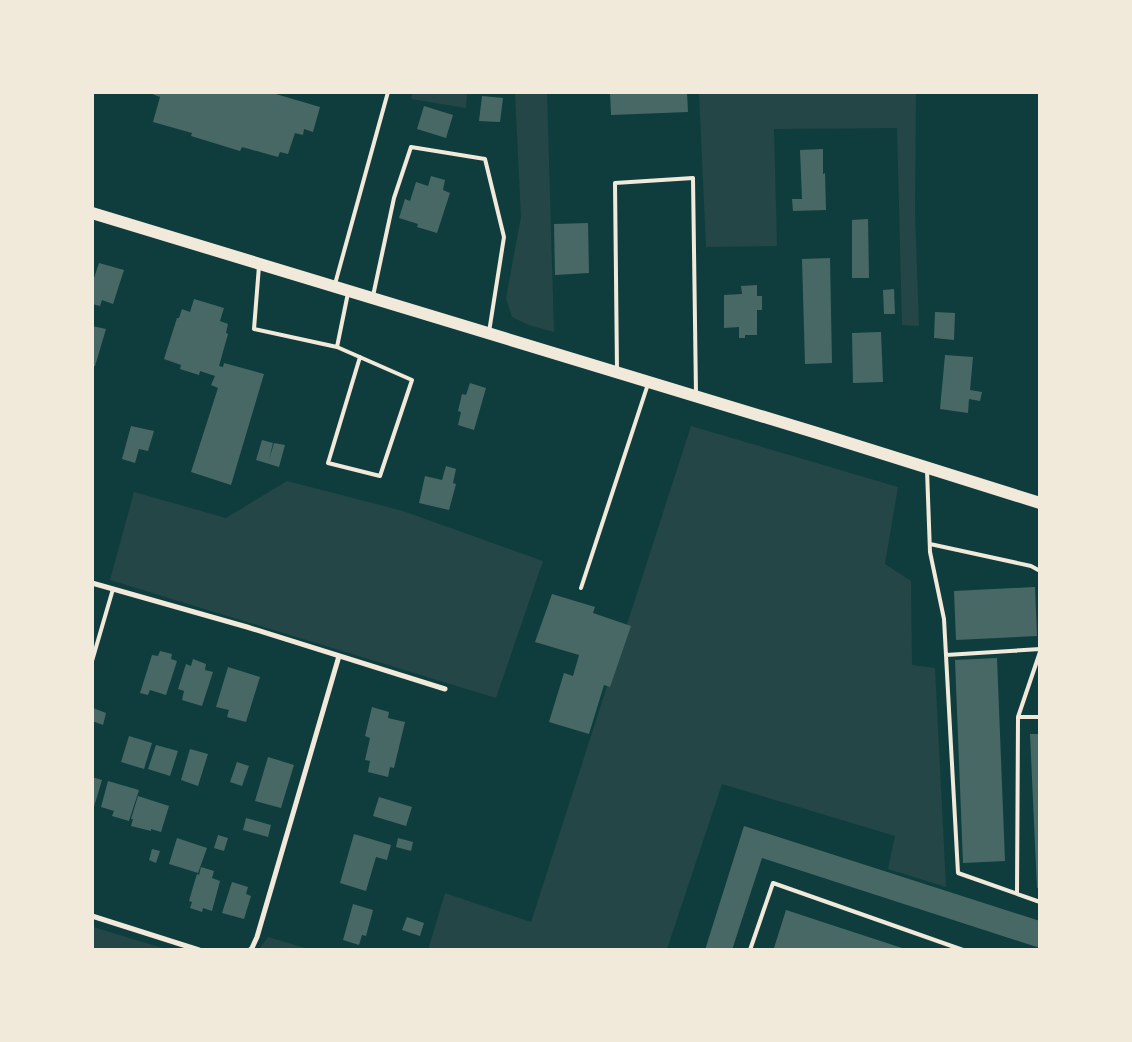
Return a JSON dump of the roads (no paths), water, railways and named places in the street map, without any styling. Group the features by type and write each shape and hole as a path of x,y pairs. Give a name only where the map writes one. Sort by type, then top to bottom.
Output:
{"main road":[{"path":"92,213 696,396 1040,503"}],"street":[{"path":"92,583 247,627 445,689"},
{"path":"250,950 260,927 339,656"},
{"path":"92,916 200,950"}],"lane":[{"path":"334,286 388,92"},
{"path":"373,298 394,198 411,147 485,159 504,237 489,333"},
{"path":"617,372 615,183 693,178 696,396"},
{"path":"259,263 254,329 337,347 360,357 412,380 380,476 328,463 360,357"},
{"path":"337,347 349,290"},
{"path":"581,588 649,382"},
{"path":"927,468 930,552 944,619 958,873 1040,902"},
{"path":"930,544 1031,566 1040,571"},
{"path":"92,660 113,589"},
{"path":"946,655 1040,650 1018,717 1017,894"},
{"path":"1018,717 1040,717"},
{"path":"750,950 773,884 964,950"}]}
